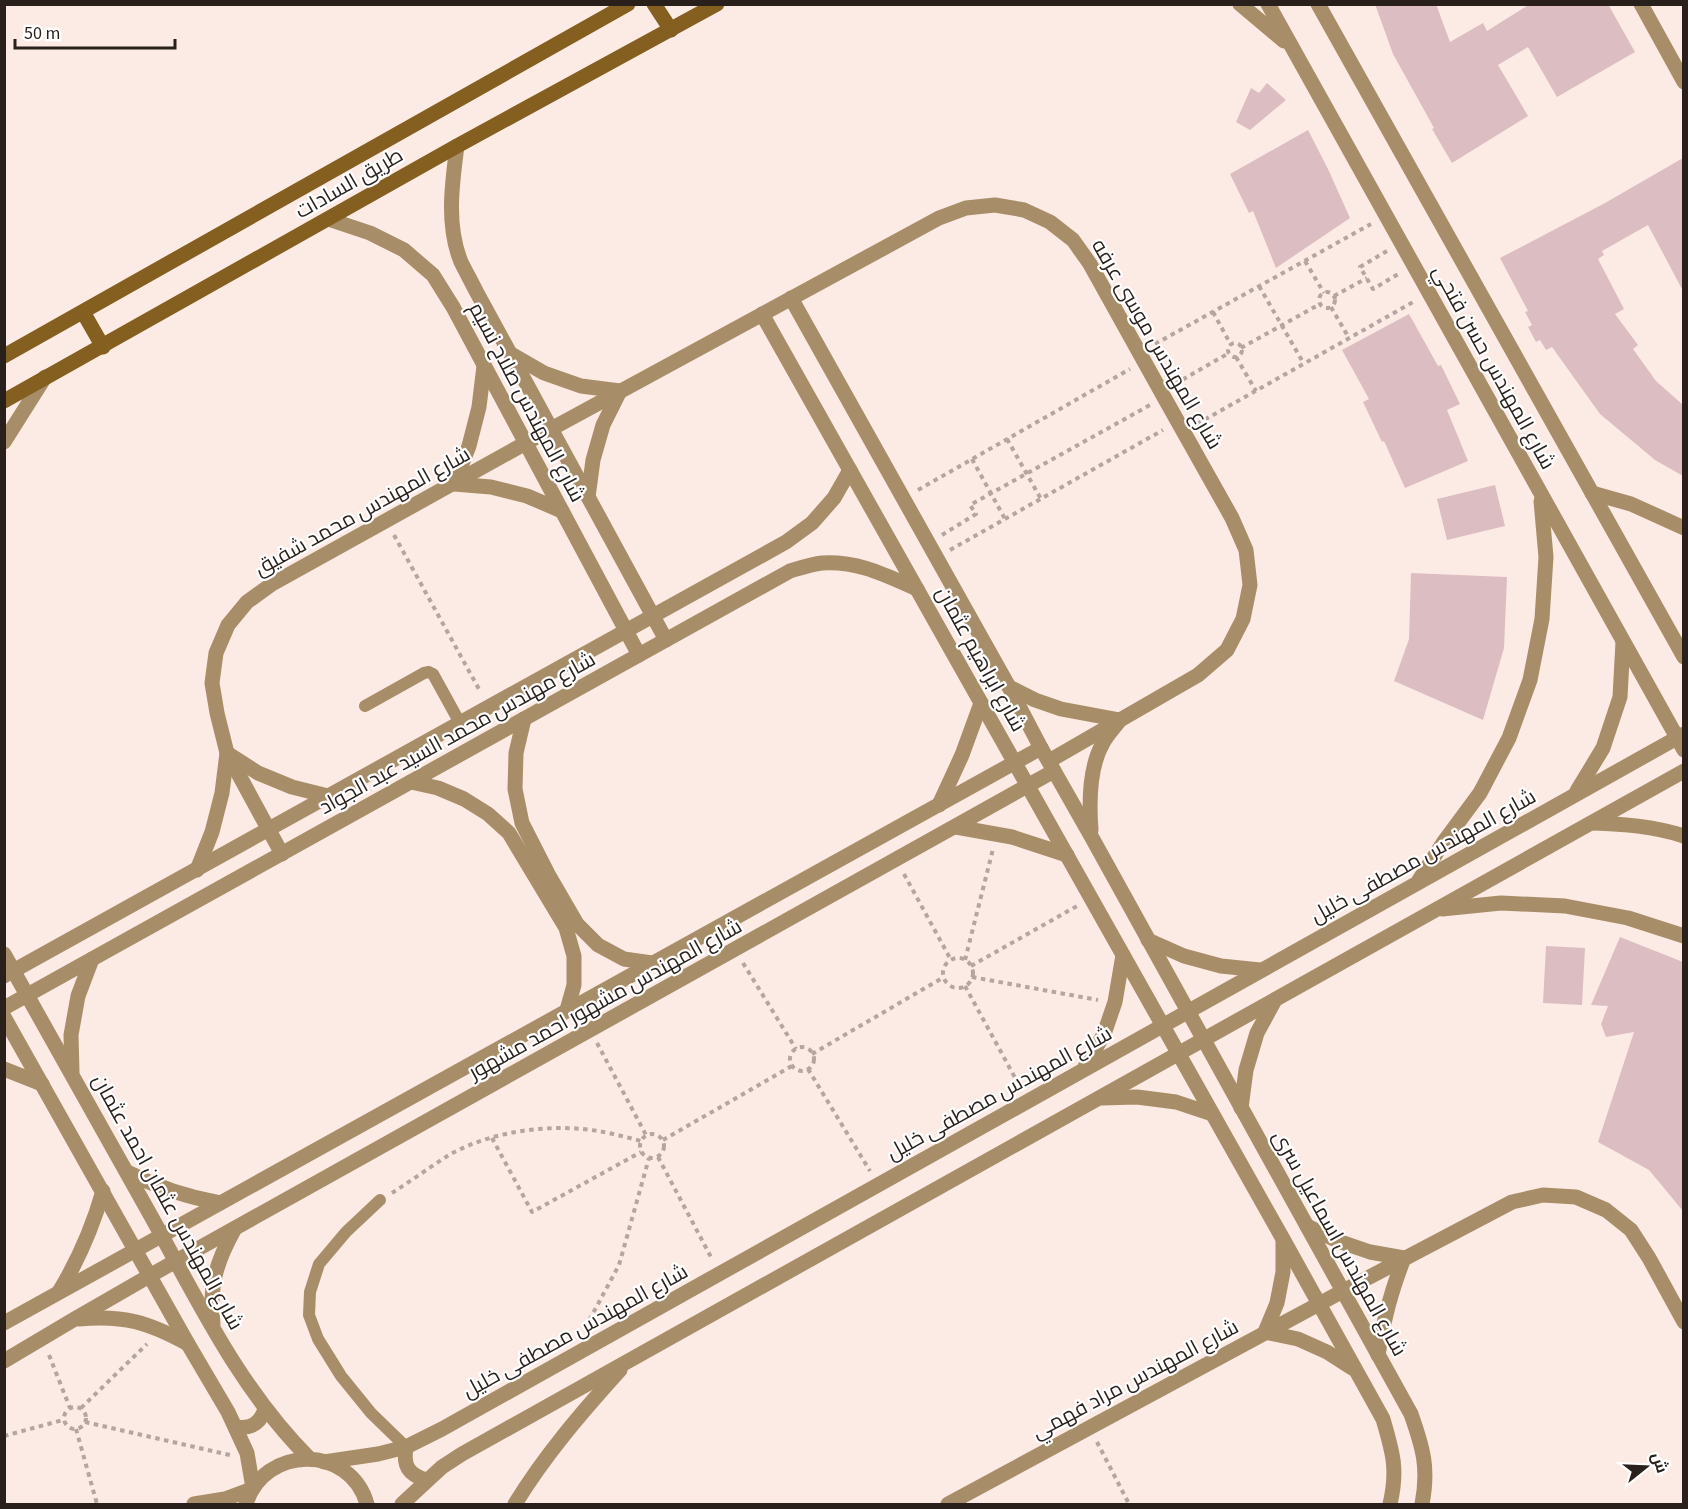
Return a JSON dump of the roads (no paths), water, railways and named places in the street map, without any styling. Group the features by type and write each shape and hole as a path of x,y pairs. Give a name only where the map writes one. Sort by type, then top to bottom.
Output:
{"main road":[{"name":"طريق السادات","path":"4,356 628,4"},
{"path":"654,4 671,30"},
{"name":"طريق السادات","path":"4,401 457,146 717,4"},
{"path":"83,312 103,347"}],"street":[{"path":"1240,4 1291,46"},
{"name":"شارع المهندس حسن فتحي","path":"1268,4 1540,495 1681,740"},
{"name":"شارع المهندس حسن فتحي","path":"1318,4 1683,657"},
{"path":"1326,4 1329,24"},
{"path":"1641,4 1683,82"},
{"name":"شارع المهندس صلاح نسيم","path":"457,146 451,191 452,226 460,260 666,640"},
{"name":"شارع المهندس موسى عرفه","path":"551,429 939,218 966,208 995,205 1024,210 1050,222 1073,240 1090,264 1232,518 1246,550 1250,585 1243,619 1227,650 1198,675 1048,760"},
{"name":"شارع المهندس صلاح نسيم","path":"328,219 370,233 404,250 433,275 453,308 639,655"},
{"name":"شارع ابراهيم عثمان","path":"791,298 1187,1011"},
{"name":"شارع ابراهيم عثمان","path":"762,314 1163,1025"},
{"path":"510,353 544,373 572,383 620,391 603,425 593,460 588,497"},
{"path":"484,366 477,416 469,446 454,484 491,487 527,496 562,511"},
{"path":"4,442 45,377"},
{"name":"شارع المهندس محمد شفيق","path":"282,854 227,753 217,713 212,683 216,653 228,625 247,602 272,584 551,429"},
{"name":"شارع مهندس محمد السيد عبد الجواد","path":"9,974 786,542 812,523 834,498 850,470"},
{"path":"1592,493 1631,504 1683,528"},
{"path":"1417,883 1480,793 1509,738 1530,680 1542,619 1546,557 1540,495"},
{"name":"شارع مهندس محمد السيد عبد الجواد","path":"4,1008 790,571 820,563 850,563 917,589"},
{"path":"1662,619 1683,630"},
{"path":"1575,794 1603,748 1620,697 1623,642"},
{"path":"1009,687 1035,700 1061,709 1120,720 1102,744 1093,773 1089,804 1091,836"},
{"path":"938,806 962,755 981,703"},
{"path":"524,719 516,753 515,789 522,823 543,878 566,928 574,956 574,985 567,1010"},
{"name":"شارع المهندس مصطفى خليل","path":"253,1489 267,1473 280,1464 295,1460 378,1454 406,1447 442,1429 1575,794 1681,740"},
{"path":"197,870 212,832 222,793 227,753 258,773 292,787 328,796"},
{"name":"شارع المهندس مشهور احمد مشهور","path":"4,1323 1015,763 1048,760"},
{"name":"شارع المهندس مشهور احمد مشهور","path":"4,1361 151,1275 956,827 1027,786 1048,760"},
{"path":"402,1504 426,1480 462,1454 1683,771"},
{"path":"411,782 464,799 488,814 509,833 577,924 598,945 624,959 652,963"},
{"path":"1592,823 1631,825 1683,836"},
{"path":"956,827 1012,837 1067,855"},
{"path":"1436,910 1501,903 1565,906 1628,918 1683,936"},
{"path":"1148,940 1184,956 1221,966 1260,970"},
{"name":"شارع المهندس عثمان احمد عثمان","path":"4,954 9,974 27,995 214,1330 265,1409 289,1438 317,1460 338,1467 350,1476 360,1488 367,1504"},
{"path":"1083,1070 1104,1034 1115,1002 1123,955"},
{"path":"72,1075 71,1035 78,996 92,959"},
{"path":"1241,1108 1246,1070 1257,1033 1276,999"},
{"name":"شارع المهندس اسماعيل سرى","path":"1187,1011 1411,1414 1423,1448 1426,1484 1422,1504"},
{"path":"4,1017 236,1427 247,1453 253,1489 246,1504"},
{"path":"1163,1025 1383,1419 1393,1450 1395,1483 1390,1504"},
{"path":"4,1069 42,1084"},
{"path":"1098,1098 1137,1097 1176,1102 1212,1114"},
{"path":"127,1172 172,1192 220,1203"},
{"path":"58,1293 86,1244 103,1191"},
{"name":"شارع المهندس مراد فهمي","path":"951,1504 1265,1332 1512,1202 1543,1195 1576,1197 1606,1210 1631,1230 1649,1258 1683,1323"},
{"path":"1307,1226 1338,1241 1370,1252 1404,1258 1383,1322 1378,1354"},
{"path":"214,1330 211,1304 214,1278 221,1253 234,1230"},
{"path":"1283,1239 1283,1272 1277,1303 1265,1332 1298,1339 1327,1352 1355,1369"},
{"path":"73,1320 103,1317 133,1320 162,1329 188,1344"},
{"path":"515,1504 575,1420 629,1360"},
{"path":"236,1427 251,1427 258,1423 265,1409"},
{"path":"406,1447 404,1458 408,1468 416,1477 426,1480"},
{"path":"194,1504 225,1499 253,1489"}],"lane":[{"path":"365,706 429,672 433,674 460,723"},
{"path":"381,1200 346,1232 320,1264 310,1292 309,1315 318,1339 341,1376 371,1413 406,1447"}]}
